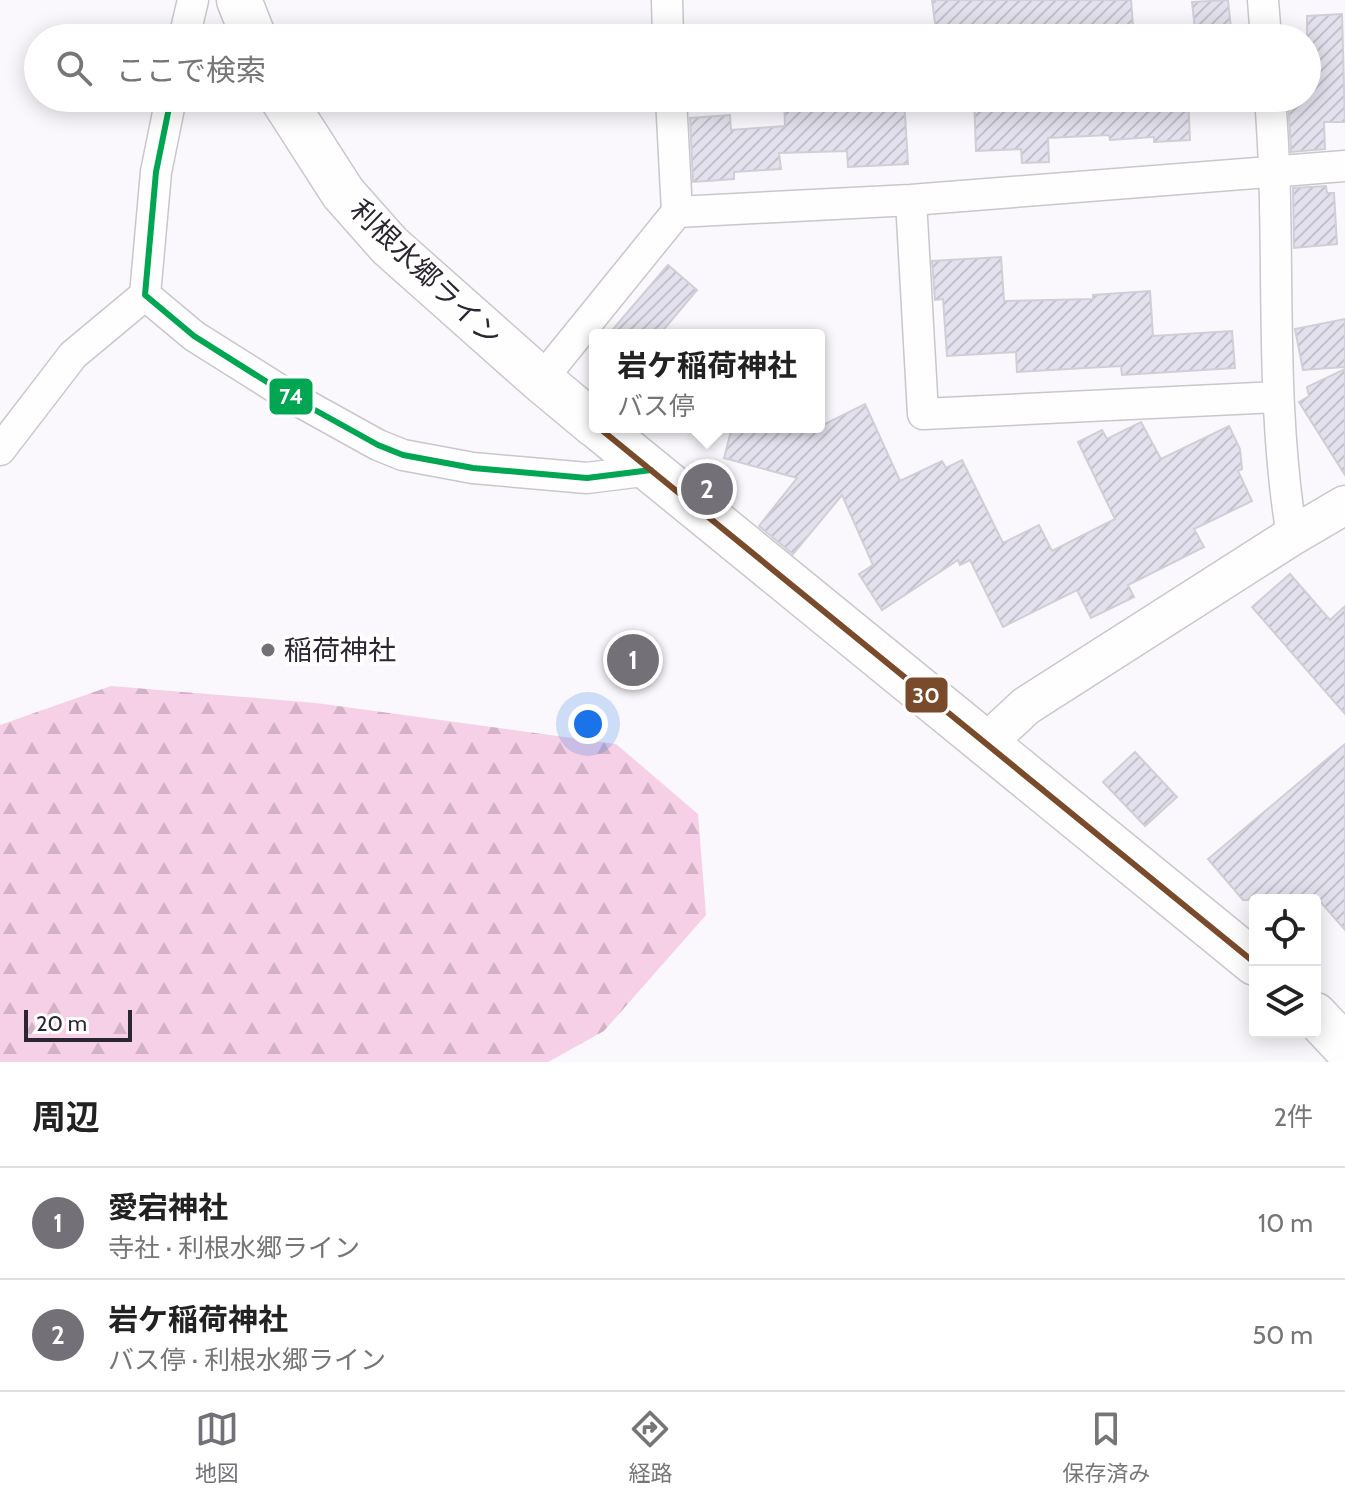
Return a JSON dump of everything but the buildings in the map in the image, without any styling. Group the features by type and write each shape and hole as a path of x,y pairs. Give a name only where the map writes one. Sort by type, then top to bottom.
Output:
{"highway":[{"path":"239,0 248,24"},
{"name":"利根水郷ライン","path":"291,112 343,193 390,246 589,420"},
{"name":"利根水郷ライン","path":"605,433 1249,958"},
{"path":"1321,1021 1345,1047"}],"street":[{"path":"187,24 193,0"},
{"path":"667,0 668,24"},
{"path":"1263,0 1265,24"},
{"path":"0,450 73,355 145,295 156,172 168,112"},
{"path":"541,380 677,212 672,112"},
{"path":"1271,112 1276,170 1278,397 1292,536"},
{"path":"677,212 911,200 1345,166"},
{"path":"911,200 923,414 1278,397"},
{"path":"145,295 194,336 286,394 378,445 403,455 473,468 587,478 651,470"},
{"path":"986,743 1026,706 1345,505"}],"green space":[{"path":"111,686 316,703 616,744 698,814 706,915 604,1031 548,1062 0,1062 0,725"}],"transit line":[{"name":"74","path":"168,112 156,172 145,295 194,336 286,394 378,445 403,455 473,468 587,478 651,470"},
{"name":"30","path":"605,433 1249,958"}],"place":[{"name":"岩ケ稲荷神社","path":"707,489"},
{"name":"稲荷神社","path":"268,650"},
{"name":"愛宕神社","path":"633,660"}]}
